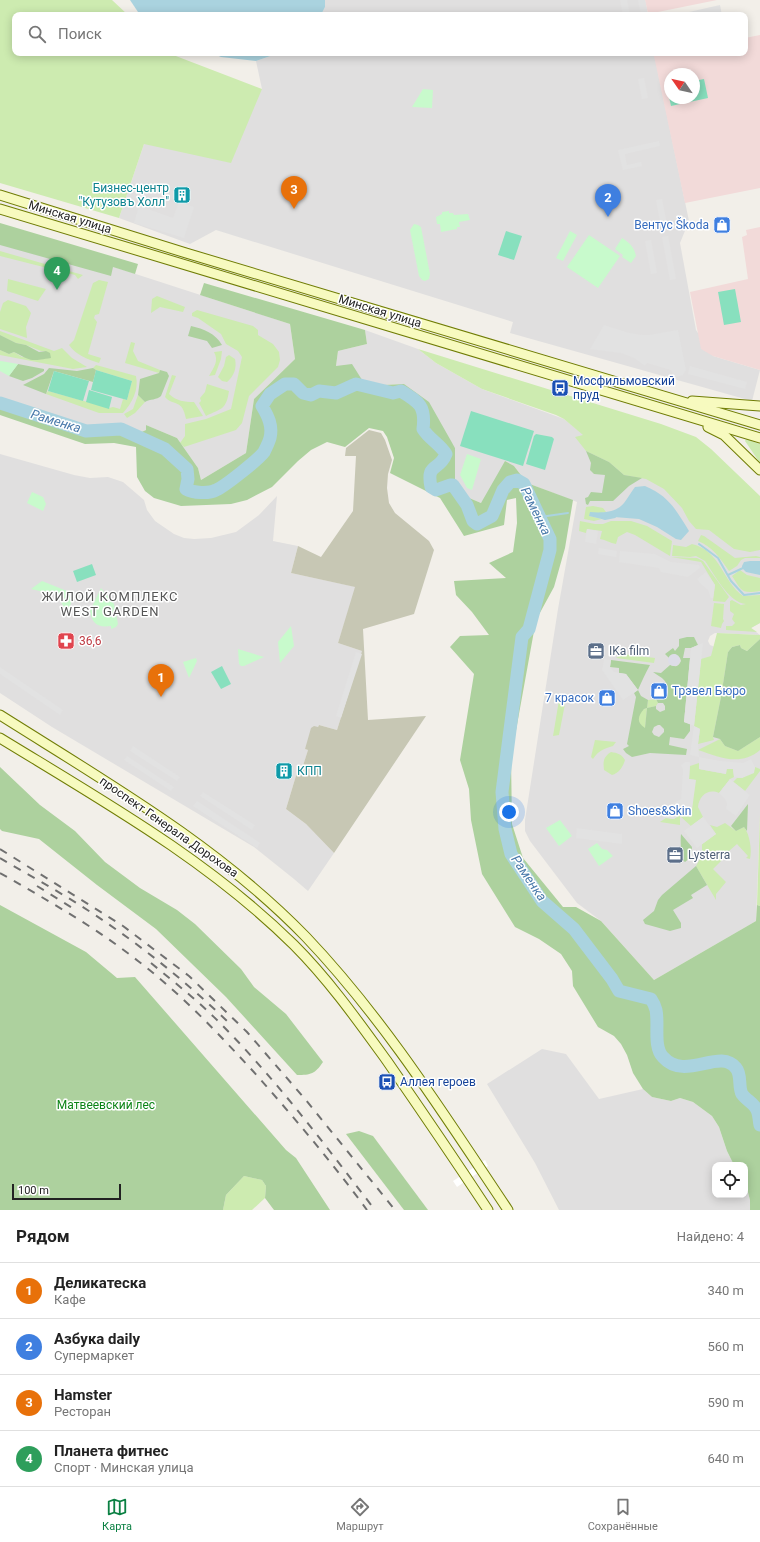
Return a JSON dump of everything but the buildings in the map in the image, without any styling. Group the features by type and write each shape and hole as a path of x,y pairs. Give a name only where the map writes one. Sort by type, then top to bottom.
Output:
{"main road":[{"name":"Минская улица","path":"0,196 760,425"},
{"name":"Минская улица","path":"0,209 760,438"},
{"path":"676,400 760,406"},
{"path":"676,413 724,435 760,470"},
{"name":"проспект Генерала Дорохова","path":"0,715 71,758 204,849 254,890 305,937 340,975 374,1017 416,1074 508,1210"},
{"name":"проспект Генерала Дорохова","path":"0,738 140,823 194,860 234,891 295,946 331,987 361,1025 488,1210"}],"shaded area":[{"path":"325,0 645,0 647,12 322,12 325,7"},
{"path":"620,0 627,0 629,12 622,12"},
{"path":"638,0 645,0 647,12 640,12"},
{"path":"645,0 717,0 658,12 648,12"},
{"path":"720,5 721,12 689,12"},
{"path":"760,35 760,188 685,203 664,104 700,104 700,68 664,68 664,103 654,56 748,56 748,37"},
{"path":"270,56 655,56 689,221 680,243 696,330 713,356 760,370 752,401 510,333 513,322 216,230 190,244 119,218 144,144 262,89 256,61"},
{"path":"644,78 648,98 642,99 638,79"},
{"path":"659,141 660,146 625,154 627,165 641,162 642,166 623,170 618,150"},
{"path":"662,199 668,230 662,232 656,200"},
{"path":"179,202 194,207 184,238 134,223 139,206 173,218"},
{"path":"760,227 760,370 713,356 701,349 690,292 748,279 742,237 747,235 746,230"},
{"path":"0,230 290,324 295,359 254,399 246,453 201,480 198,468 177,438 146,425 146,430 135,435 121,429 86,431 0,403"},
{"path":"668,236 676,279 670,280 662,237"},
{"path":"651,240 657,273 651,274 645,241"},
{"path":"604,325 629,333 642,335 678,330 686,370 683,375 674,378 671,370 647,363 645,366 634,358 621,353 590,349"},
{"path":"365,330 418,349 436,363 482,389 564,419 584,435 760,542 760,623 751,628 760,635 715,633 710,636 708,641 710,645 728,652 760,737 760,815 756,921 654,980 601,921 577,903 530,841 525,831 525,820 558,609 577,502 527,483 514,466 481,503 455,492 455,448 404,384 383,385 364,383 336,366 338,351 367,344"},
{"path":"690,366 747,382 745,389 688,374"},
{"path":"369,430 381,433 392,460 388,474 387,488 389,503 395,513 429,541 434,550 414,614 363,629 368,720 426,716 334,853 306,824 286,809 298,769 302,769 308,750 305,749 311,728 314,726 318,727 319,725 337,730 362,651 338,643 355,587 291,573 298,546 321,557 353,511 356,456 345,456 346,448"},
{"path":"0,454 74,475 90,478 108,477 123,482 144,500 147,510 155,521 174,534 184,538 211,538 236,532 259,515 277,496 273,541 298,546 291,573 356,587 338,643 362,652 337,730 319,725 305,749 308,750 302,770 298,769 286,809 306,824 334,853 308,891 254,847 52,727 0,693"},
{"path":"587,529 598,531 596,544 585,542"},
{"path":"599,548 617,551 616,557 598,554"},
{"path":"620,551 655,554 671,562 699,565 700,568 688,577 661,572 659,568 619,562"},
{"path":"706,572 715,585 713,598 711,598 708,590 697,579"},
{"path":"703,643 694,726 684,722 691,648"},
{"path":"356,652 362,654 341,718 336,716"},
{"path":"672,654 676,654 680,660 676,666 672,666 668,662 668,658"},
{"path":"604,659 611,660 610,667 614,672 626,674 638,690 623,700 602,670"},
{"path":"0,667 63,710 60,715 0,674"},
{"path":"694,726 700,729 698,744 699,757 690,755"},
{"path":"133,746 180,777 177,781 130,751"},
{"path":"127,756 174,787 171,791 124,760"},
{"path":"699,757 743,763 751,759 755,767 754,773 742,778 734,777 733,769 727,769 726,774 699,769"},
{"path":"685,762 690,762 689,779 696,780 691,817 680,815 674,819 666,818 668,808 672,808 673,803 681,799 683,769 681,765"},
{"path":"730,779 750,795 736,816 726,809 727,804 725,799 719,793"},
{"path":"203,792 255,825 252,830 200,796"},
{"path":"197,801 260,843 257,848 193,806"},
{"path":"703,817 716,834 697,848 684,831"},
{"path":"577,828 622,834 622,844 576,838"},
{"path":"542,1049 566,1054 599,1099 643,1089 652,1097 671,1101 680,1098 693,1102 712,1116 719,1127 732,1162 712,1162 712,1198 748,1198 748,1192 750,1210 559,1210 535,1163 487,1084"}],"green space":[{"path":"0,0 112,0 125,12 12,12 12,56 176,56 262,89 231,163 144,144 119,218 0,183"},
{"path":"704,79 708,98 700,100 700,80"},
{"path":"423,89 433,90 432,108 412,107"},
{"path":"449,211 449,213 453,213 454,215 468,214 470,220 459,222 460,227 457,227 457,229 441,232 440,224 437,224 436,217 442,214 442,212"},
{"path":"0,223 138,264 135,274 113,267 111,276 0,245"},
{"path":"414,224 421,227 430,274 429,279 425,281 419,276 410,230"},
{"path":"506,231 522,236 514,260 498,255"},
{"path":"570,231 577,235 563,261 556,258"},
{"path":"589,235 620,256 598,288 567,267"},
{"path":"622,238 634,250 636,256 631,263 622,257 623,255 615,249"},
{"path":"0,251 83,275 78,279 75,275 0,256"},
{"path":"8,279 46,289 38,301 7,291"},
{"path":"99,280 108,282 99,314 95,315 94,318 97,322 88,354 101,358 99,363 78,354 69,345 74,340 93,283"},
{"path":"204,283 365,330 367,344 338,351 336,366 352,364 364,383 383,385 404,384 429,402 455,448 455,492 481,503 505,461 514,466 527,483 573,500 565,548 554,587 536,620 511,758 512,824 523,858 563,907 576,907 601,921 654,980 756,921 757,905 760,906 760,1210 750,1210 748,1192 748,1162 732,1162 719,1127 712,1116 693,1102 680,1098 671,1101 652,1097 643,1089 633,1073 627,1055 621,1044 614,1036 598,1027 573,986 572,971 561,954 539,939 515,927 482,874 471,820 469,789 460,760 474,674 450,647 460,636 489,635 472,612 456,595 454,581 506,578 489,563 513,552 517,523 516,498 507,500 504,525 464,536 440,498 390,473 394,458 387,437 383,431 369,428 345,447 327,442 311,450 272,487 247,500 231,504 181,506 154,498 145,491 137,477 136,447 114,443 85,444 0,415 0,403 86,431 121,429 135,435 146,430 146,425 177,438 198,468 201,480 246,453 254,399 295,359 290,324 200,295"},
{"path":"735,289 741,322 724,325 718,292"},
{"path":"157,296 185,307 183,312 160,307 151,313 152,299"},
{"path":"8,300 26,306 31,313 26,327 27,338 0,329 0,312 3,303"},
{"path":"197,310 253,326 258,330 258,335 273,344 279,352 280,360 278,367 249,396 242,423 236,430 184,447 180,443 185,436 185,424 206,419 231,409 242,357 238,351 226,344 221,334 198,318 192,316 192,313"},
{"path":"191,326 209,332 216,337 222,345 212,348 207,341 188,336"},
{"path":"0,331 54,351 62,348 72,358 87,367 73,369 0,355 0,350 9,354 14,352 22,357 50,358 46,351 41,351 16,343 0,335"},
{"path":"0,335 16,343 26,345 39,352 46,351 50,353 51,358 32,360 14,352 9,354 0,350"},
{"path":"131,342 135,343 133,351 138,361 160,370 159,373 125,363"},
{"path":"418,349 661,424 696,437 711,449 760,496 760,550 750,552 734,549 709,530 696,529 689,521 682,508 664,489 646,479 624,475 609,462 586,451 575,437 583,435 564,419 482,389 436,363"},
{"path":"222,351 221,359 215,375 209,376 216,361 214,352"},
{"path":"229,355 235,359 236,366 233,374 227,382 222,381 218,377 224,366 226,357"},
{"path":"0,361 18,364 9,376 0,371"},
{"path":"18,364 44,369 44,371 23,381 9,376"},
{"path":"96,365 136,376 136,391 123,413 99,413 46,394 48,391 109,408 113,407 120,409 123,399 127,400 132,381 96,370 93,368"},
{"path":"49,368 77,371 93,368 96,370 93,382 54,371 46,394 23,385 44,374"},
{"path":"96,370 132,381 127,400 91,390"},
{"path":"160,370 167,372 169,376 161,396 145,402 138,395 140,379 159,373"},
{"path":"54,371 89,381 83,401 48,391"},
{"path":"172,375 176,376 169,394 181,401 194,402 203,416 186,419 180,405 168,400 165,397"},
{"path":"207,384 229,391 225,405 220,410 206,416 199,403 201,401 200,398 205,392"},
{"path":"89,390 112,397 109,409 86,402"},
{"path":"138,395 145,402 135,413 127,418 124,414 133,409"},
{"path":"471,411 534,431 523,466 460,446"},
{"path":"536,434 552,437 554,439 545,470 526,464 534,436"},
{"path":"746,439 760,444 760,463 745,441"},
{"path":"586,451 609,462 624,475 642,478 629,486 613,501 590,501 588,505 586,504 585,498 588,497 591,492 602,493 605,475 594,474 590,470 591,463"},
{"path":"467,454 481,459 472,490 467,488 460,475"},
{"path":"32,492 43,497 46,504 43,511 27,503"},
{"path":"593,506 603,508 606,512 589,516 602,519 594,521 584,519 586,507"},
{"path":"580,521 603,524 611,521 631,521 647,526 672,541 670,556 635,535 627,532 618,537 616,544 600,539 602,531 587,529 586,533 579,531"},
{"path":"701,535 735,558 756,556 760,558 745,558 729,571 719,557 708,546 698,541"},
{"path":"692,544 709,553 730,583 743,596 760,595 760,623 751,628 757,632 726,630 726,626 732,626 735,623 732,619 734,614 730,611 730,601 732,600 741,605 746,604 734,599 722,587 705,561 696,556 672,556 673,545 686,547"},
{"path":"671,557 697,558 703,561 729,597 725,602 713,601 715,585 701,562"},
{"path":"92,564 96,575 77,582 73,571"},
{"path":"740,570 747,575 760,578 760,591 745,592 740,588 732,576"},
{"path":"42,581 67,591 72,600 69,609 65,609 54,593 31,589"},
{"path":"101,588 114,604 118,624 116,627 111,629 111,626 99,626 96,624 92,619 90,611"},
{"path":"714,603 724,604 724,621 721,628 711,626"},
{"path":"291,626 294,646 280,663 278,642"},
{"path":"717,633 760,635 760,639 747,651 741,648 740,645 732,647 728,652 713,737 714,740 698,744 700,729 694,726 701,659 711,656"},
{"path":"694,637 698,645 691,648 685,648 683,658 690,658 684,722 690,724 690,731 684,739 670,737 669,745 687,749 686,755 650,753 632,757 626,753 623,749 629,746 627,744 636,697 634,693 638,690 641,696 648,700 647,708 656,706 656,709 660,712 665,710 663,703 658,703 656,699 665,696 668,693 668,689 664,680 653,672 661,673 670,665 678,665 681,661 680,658 675,654 671,655 669,658 665,654 673,648 675,651 679,646 679,639","holes":["647,708 645,728 640,723 639,717 644,709","658,725 664,729 664,732 659,737 654,735 652,732 654,727"]},
{"path":"760,639 760,737 738,751 725,746 720,739 713,737 728,652 732,647 740,645 741,648 747,651"},
{"path":"238,649 264,657 241,666 239,664"},
{"path":"622,654 655,658 654,663 616,658"},
{"path":"196,658 197,661 189,678 183,662"},
{"path":"611,660 650,665 638,690 626,674 619,673 619,668 610,667"},
{"path":"222,666 231,684 221,689 211,672"},
{"path":"656,699 658,703 656,706 647,708 648,700"},
{"path":"559,700 565,704 559,735 553,736"},
{"path":"647,708 645,729 640,723 638,717 643,709"},
{"path":"760,737 760,750 745,758 722,758 698,750 720,739 725,746 738,751"},
{"path":"595,740 616,742 613,746 604,749 593,759 591,757"},
{"path":"611,752 619,754 625,760 617,773 612,775 604,770 604,760"},
{"path":"699,763 699,769 726,774 726,769 733,769 734,777 730,779 719,793 708,792 702,796 698,807 703,817 691,826 680,816 680,825 660,822 666,818 674,819 696,780 689,779 690,766"},
{"path":"0,767 40,805 75,831 105,862 140,888 177,910 195,924 241,969 254,987 286,1014 323,1062 318,1069 306,1075 297,1075 226,997 156,929 39,839 2,831 0,829"},
{"path":"755,767 760,769 760,771 745,791 733,782 737,778 742,778 755,769"},
{"path":"748,804 747,831 744,827 736,831 731,826"},
{"path":"760,815 760,906 757,905"},
{"path":"560,820 572,836 559,846 546,828"},
{"path":"725,823 736,831 744,827 749,838 751,855 750,859 746,858 748,856 737,844 722,857 723,859 713,869 726,882 716,894 716,900 696,866 702,855 702,844 716,834 710,825 717,827"},
{"path":"681,834 692,847 691,857 685,862 680,858"},
{"path":"597,843 602,849 607,850 613,856 599,866 588,849"},
{"path":"696,866 707,885 691,895 693,898 673,910 681,923 681,928 670,931 645,924 643,920 654,911 658,900 662,895"},
{"name":"Матвеевский лес","path":"0,905 86,952 117,978 135,977 286,1150 296,1158 330,1210 274,1210 265,1198 266,1186 262,1180 244,1176 226,1195 223,1210 0,1210"},
{"path":"359,1131 373,1136 428,1210 404,1210 346,1134"},
{"path":"244,1176 262,1180 266,1186 265,1198 252,1210 223,1210 226,1195"}],"water":[{"path":"130,0 325,0 325,7 322,12 138,12"},
{"path":"219,56 270,56 256,61"},
{"path":"645,486 666,499 680,517 689,531 681,540 676,539 657,527 639,519 614,517 602,519 589,516 590,512 613,511 617,509 624,503 635,487"},
{"path":"760,561 760,575 746,572 742,568 744,562"}],"pier":[{"path":"485,1160 488,1166 457,1187 453,1181"}],"waterway":[{"name":"Раменка","path":"0,403 86,431 121,429 165,449 187,469 188,479 186,489 205,492 213,491 226,484 264,452 270,440 271,429 268,417 262,406 270,394 285,384 294,384 303,393 311,395 319,391 336,393 356,384 393,393 401,391 417,402 422,410 424,421 423,429 446,454 443,460 432,470 430,474 431,487 436,490 453,485 467,505 473,521 477,524 492,516 503,490 510,482 517,480 524,484 550,539 550,550 529,629 522,637 502,792 505,829 511,854 542,901 574,929 612,979 619,991 651,999 657,1016 658,1047 663,1057 672,1064 681,1066 692,1066 721,1061 729,1063 738,1071 742,1094 756,1108 760,1125"},
{"path":"540,517 568,513"},
{"path":"602,518 605,519 615,517"},
{"path":"699,544 718,558 731,581 744,595 760,593"},
{"path":"728,575 743,568"}],"railway":[{"path":"0,849 123,926 189,976 247,1032 305,1099 395,1210"},
{"path":"0,858 78,904 124,935 188,985 228,1022"},
{"path":"0,873 70,914 105,937 153,973 183,999 225,1041 267,1087 325,1156 367,1210"},
{"path":"37,886 74,909"},
{"path":"151,963 218,1021 260,1066 300,1113 375,1210"}],"place":[{"name":"Бизнес-центр \"Кутузовъ Холл\"","path":"182,195"},
{"name":"Hamster","path":"294,209"},
{"name":"Азбука daily","path":"608,217"},
{"name":"Вентус Škoda","path":"722,225"},
{"name":"Планета фитнес","path":"57,290"},
{"name":"Мосфильмовский пруд","path":"560,388"},
{"name":"36,6","path":"66,641"},
{"name":"IKa film","path":"596,651"},
{"name":"Трэвел Бюро","path":"659,691"},
{"name":"Деликатеска","path":"161,697"},
{"name":"7 красок","path":"607,698"},
{"name":"КПП","path":"284,771"},
{"name":"Shoes&Skin","path":"615,811"},
{"name":"Lysterra","path":"675,855"},
{"name":"Аллея героев","path":"387,1082"}],"district":[{"name":"ЖИЛОЙ КОМПЛЕКС WEST GARDEN","path":"110,604"}]}
